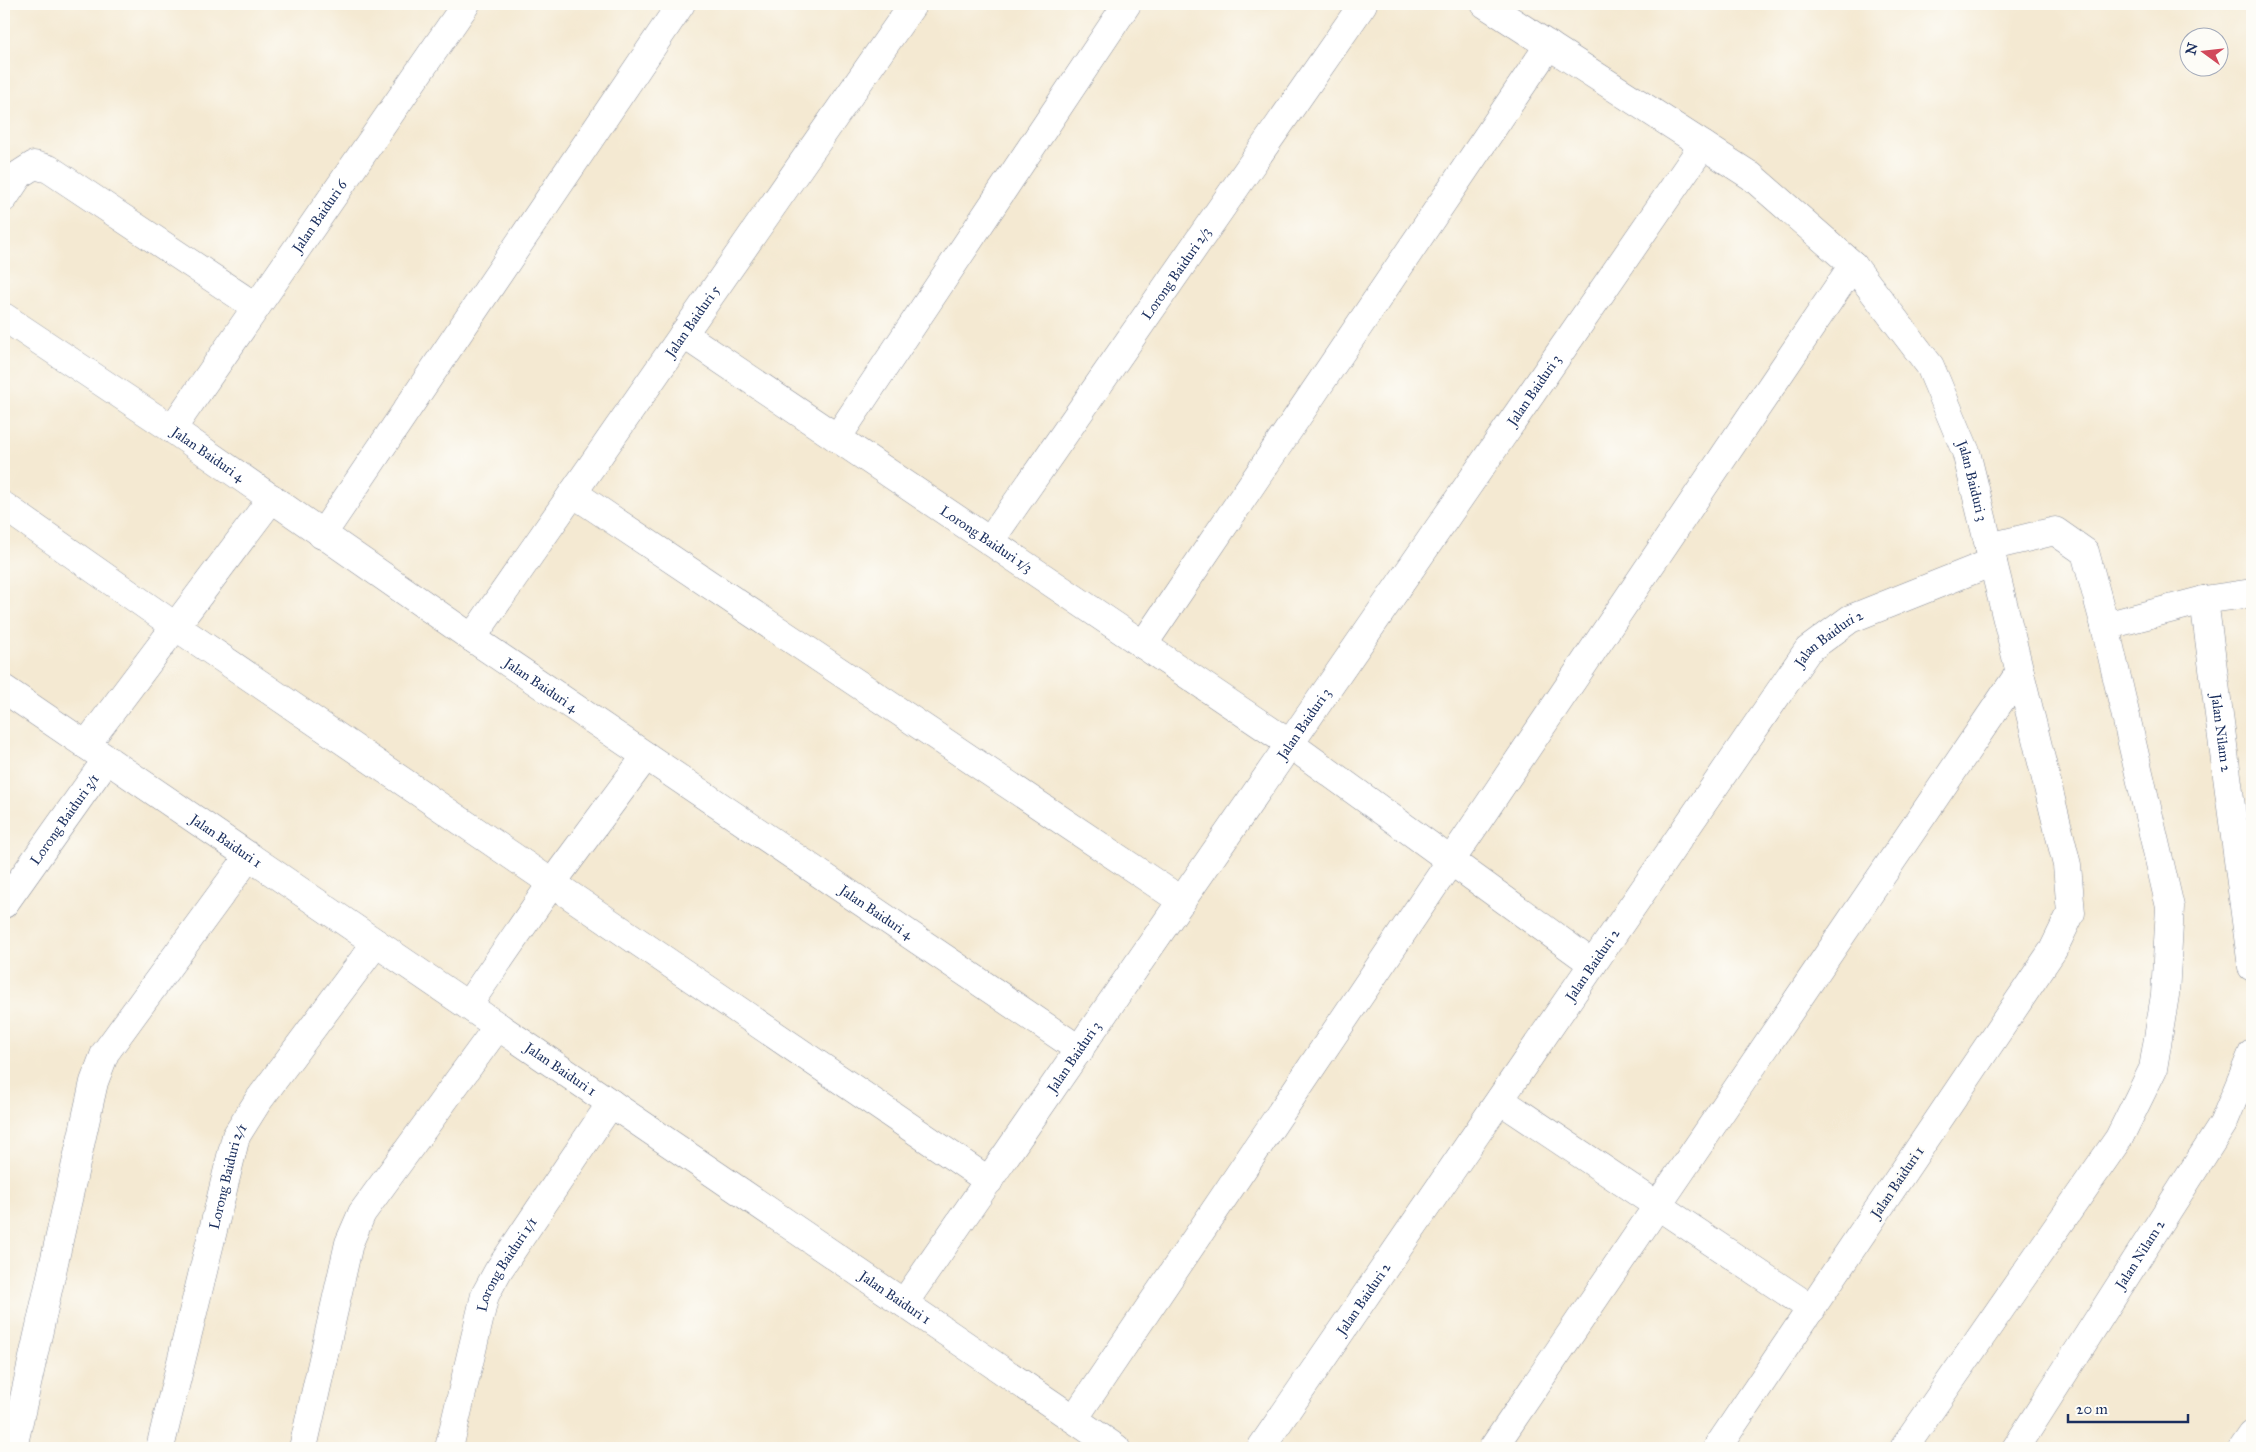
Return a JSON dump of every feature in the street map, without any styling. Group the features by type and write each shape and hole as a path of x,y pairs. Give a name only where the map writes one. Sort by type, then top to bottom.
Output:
{"street":[{"name":"Jalan Baiduri 6","path":"172,429 466,4"},
{"path":"322,535 681,4"},
{"name":"Jalan Baiduri 5","path":"472,638 913,4"},
{"path":"837,438 1127,4"},
{"name":"Lorong Baiduri 2/3","path":"990,542 1363,4"},
{"name":"Jalan Baiduri 3","path":"1485,4 1751,176 1853,265 1930,366 1966,452 2066,865 2071,913"},
{"path":"1143,645 1549,45"},
{"name":"Jalan Baiduri 3","path":"904,1303 1703,145"},
{"path":"4,198 20,174 34,166 49,169 256,307"},
{"path":"1074,1420 1449,861 1853,265"},
{"name":"Jalan Baiduri 4","path":"4,317 172,429 472,638 1080,1050"},
{"name":"Lorong Baiduri 1/3","path":"683,334 1290,744 1593,964"},
{"path":"573,493 1182,901"},
{"name":"Lorong Baiduri 3/1","path":"4,904 175,626 272,498"},
{"path":"4,506 175,626 989,1182"},
{"name":"Jalan Baiduri 2","path":"1261,1448 1808,650 1850,619 1991,554 2055,531 2085,552 2105,626 2170,907 2165,994 2153,1069 2119,1138 1904,1448"},
{"path":"2105,626 2204,600 2252,593"},
{"name":"Jalan Nilam 2","path":"2204,600 2252,967"},
{"path":"1493,1448 2020,672"},
{"name":"Jalan Baiduri 1","path":"4,689 1116,1448"},
{"path":"468,1005 552,882 646,756"},
{"path":"13,1448 94,1082 105,1053 249,856"},
{"name":"Jalan Baiduri 1","path":"1717,1448 2053,950 2071,913"},
{"name":"Lorong Baiduri 2/1","path":"160,1448 236,1136 258,1100 376,943"},
{"path":"303,1448 349,1243 362,1213 498,1026"},
{"name":"Jalan Nilam 2","path":"2016,1448 2223,1124 2252,1054"},
{"path":"1500,1100 1812,1309"},
{"name":"Lorong Baiduri 1/1","path":"449,1448 485,1295 498,1271 611,1103"},
{"path":"2243,1448 2252,1435"}]}
